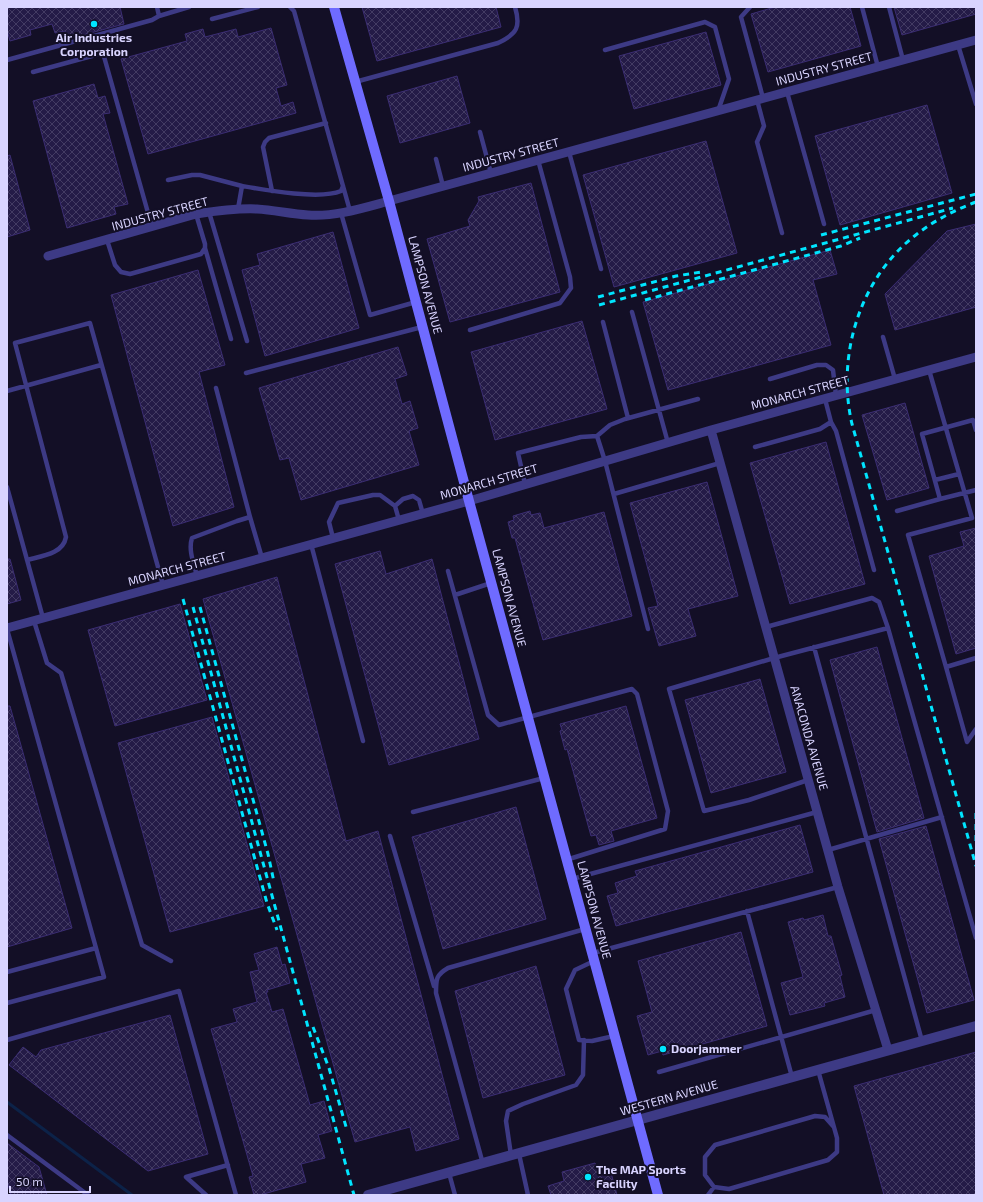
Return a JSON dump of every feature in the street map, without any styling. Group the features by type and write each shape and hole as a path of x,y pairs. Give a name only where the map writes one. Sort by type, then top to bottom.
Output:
{"main road":[{"name":"LAMPSON AVENUE","path":"334,7 389,201 491,583 658,1195"}],"street":[{"name":"INDUSTRY STREET","path":"48,256 196,214 238,209 257,209 309,216 345,212 976,40"},
{"name":"MONARCH STREET","path":"7,629 423,514 668,442 976,357"},
{"name":"ANACONDA AVENUE","path":"711,430 838,887 888,1050"},
{"name":"WESTERN AVENUE","path":"371,1195 976,1026"}],"lane":[{"path":"157,7 159,16"},
{"path":"7,60 145,22 189,7"},
{"path":"212,19 258,7"},
{"path":"290,7 294,11 343,186 345,212 370,315 416,302"},
{"path":"355,82 508,39 514,34 518,27 519,19 515,7"},
{"path":"750,7 741,17 760,99 764,126 757,142 782,233"},
{"path":"862,7 878,67"},
{"path":"889,7 903,60"},
{"path":"605,50 705,22 715,27 729,79 718,111"},
{"path":"958,44 976,104"},
{"path":"33,72 103,53 152,227"},
{"path":"787,92 824,224"},
{"path":"272,191 263,147 265,142 269,138 326,124"},
{"path":"480,132 491,173"},
{"path":"569,152 601,269"},
{"path":"436,159 443,186"},
{"path":"470,330 560,303 571,288 570,277 538,160"},
{"path":"168,180 192,175 200,175 242,186 285,193 324,194 341,191 343,186"},
{"path":"238,209 242,186"},
{"path":"210,212 247,341"},
{"path":"196,214 231,338"},
{"path":"108,240 115,265 121,272 130,274 201,254 205,248"},
{"path":"632,312 668,442"},
{"path":"603,322 628,418"},
{"path":"27,560 59,550 65,544 66,537 15,343 90,324 163,585"},
{"path":"246,373 422,327"},
{"path":"883,337 895,379"},
{"path":"770,379 817,365 826,364 833,370 836,396"},
{"path":"7,391 101,365"},
{"path":"929,370 959,474 974,517 908,535 967,742 976,729"},
{"path":"216,388 262,558"},
{"path":"525,484 518,453 581,437 597,436 610,425 628,418 698,399"},
{"path":"825,399 831,422 836,431 874,570"},
{"path":"940,499 922,434 973,420 976,430"},
{"path":"755,447 820,429 831,422"},
{"path":"597,436 614,494 648,630"},
{"path":"614,494 720,463"},
{"path":"935,480 959,474"},
{"path":"7,487 27,560 47,663 61,673 142,945 171,961"},
{"path":"897,511 976,490"},
{"path":"333,538 329,522 338,504 380,494 395,506 399,520"},
{"path":"395,506 403,499 413,496 419,500 423,514"},
{"path":"197,576 190,545 192,538 236,521 250,518"},
{"path":"311,544 363,741"},
{"path":"448,571 488,715 499,725 632,689 637,694 668,811 665,830 566,860"},
{"path":"455,595 491,583"},
{"path":"766,627 872,598 879,602 888,628 976,938"},
{"path":"808,780 749,800 704,811 668,689 774,658 888,628"},
{"path":"7,629 104,977 7,1003"},
{"path":"814,647 868,839 922,1041"},
{"path":"946,667 976,658"},
{"path":"413,812 544,778"},
{"path":"572,879 817,812"},
{"path":"828,850 942,817"},
{"path":"390,836 436,993 483,1164"},
{"path":"614,1036 592,1041 579,1040 566,989 575,970 593,957 747,911 838,887"},
{"path":"747,911 792,1077"},
{"path":"436,993 436,981 440,973 448,968 585,929"},
{"path":"7,972 96,948"},
{"path":"7,1040 178,991 228,1165 235,1195"},
{"path":"659,1072 876,1010"},
{"path":"527,1195 506,1121 508,1111 576,1085 583,1076 584,1040"},
{"path":"818,1070 834,1127 837,1138 837,1152 828,1160 729,1189 714,1187 705,1175 705,1157 715,1145 815,1116 825,1117 834,1127"},
{"path":"7,1135 88,1195"},
{"path":"206,1195 186,1177 228,1165"},
{"path":"449,1173 455,1195"},
{"path":"708,1195 714,1187"}],"building":[{"name":"Air Industries Corporation","path":"7,7 120,7 124,24 68,39 65,31 55,33 52,24 30,30 31,35 10,41 7,30"},
{"path":"362,7 496,7 501,27 377,61"},
{"path":"775,7 850,7 861,46 768,72 751,14"},
{"path":"894,7 976,7 976,14 902,35"},
{"path":"271,28 287,85 276,88 281,106 293,102 296,113 148,154 121,59 187,41 185,34 203,29 205,37 236,29 238,37"},
{"path":"706,32 721,85 634,109 619,56"},
{"path":"457,76 470,123 400,143 387,96"},
{"path":"94,84 98,98 105,96 110,113 103,114 128,204 114,207 116,214 67,228 33,101"},
{"path":"927,105 952,193 840,225 815,136"},
{"path":"706,141 737,253 614,287 583,175"},
{"path":"10,155 30,230 7,237 7,156"},
{"path":"531,183 560,292 450,322 427,239 470,226 468,220 479,201 478,197"},
{"path":"976,224 976,307 895,330 885,294 947,231"},
{"path":"333,232 359,328 265,356 242,270 260,265 257,254"},
{"path":"830,250 837,274 813,280 831,345 668,390 643,302"},
{"path":"198,270 225,365 199,372 234,507 173,526 111,295"},
{"path":"582,321 607,409 495,440 471,352"},
{"path":"398,347 407,375 395,379 402,404 410,401 418,428 409,431 419,465 301,500 289,458 280,460 259,388"},
{"path":"905,403 929,488 887,500 862,415"},
{"path":"826,442 865,584 790,604 750,463"},
{"path":"707,482 738,596 688,609 696,636 659,646 648,608 658,606 630,503"},
{"path":"530,511 531,515 540,513 544,528 604,512 632,616 543,640 515,538 512,538 508,522 514,520 513,516"},
{"path":"976,528 976,648 956,654 929,556 964,546 960,532"},
{"path":"380,551 386,574 432,559 479,739 389,765 335,564"},
{"path":"7,559 10,559 21,600 7,604"},
{"path":"277,577 346,841 378,831 459,1139 416,1151 410,1127 355,1142 203,599"},
{"path":"180,604 207,700 115,726 88,630"},
{"path":"877,647 924,818 877,832 830,660"},
{"path":"760,679 786,772 711,793 685,700"},
{"path":"7,706 10,706 72,928 7,947"},
{"path":"626,706 657,818 611,831 614,841 599,845 596,835 591,836 567,749 565,750 560,731 562,730 560,724"},
{"path":"212,717 264,906 170,932 118,743"},
{"path":"516,807 546,919 443,949 412,837"},
{"path":"800,825 813,872 616,926 607,896 618,893 615,883 637,876 635,871"},
{"path":"926,826 974,1000 927,1013 879,839"},
{"path":"823,915 828,936 831,936 842,975 840,976 845,997 824,1003 825,1006 790,1015 781,983 803,977 788,922"},
{"path":"741,932 767,1026 663,1055 662,1051 648,1055 637,1016 652,1012 638,961"},
{"path":"277,947 282,965 285,964 290,983 267,990 268,992 266,992 272,1012 283,1009 310,1105 324,1101 332,1131 318,1135 325,1158 301,1164 306,1182 260,1195 254,1195 249,1177 253,1176 211,1029 237,1022 233,1009 257,1002 250,972 259,970 254,954"},
{"path":"536,966 565,1075 483,1098 455,991"},
{"path":"170,1015 208,1154 148,1171 9,1065 23,1047 36,1057 41,1050"},
{"path":"976,1052 976,1195 884,1195 854,1086"},
{"path":"7,1143 39,1167 47,1195 11,1195 7,1181"},
{"name":"The MAP Sports Facility","path":"595,1163 598,1172 610,1169 617,1195 551,1195 548,1186 564,1181 562,1172"}],"waterway":[{"path":"7,1102 132,1195"}],"railway":[{"path":"821,235 976,194"},
{"path":"976,202 945,216 917,234 897,252 881,272 867,295 857,319 847,371 848,398 852,424 976,866"},
{"path":"599,305 953,208"},
{"path":"645,300 841,246 860,238"},
{"path":"598,297 676,276 701,272"},
{"path":"183,599 267,903 277,930"},
{"path":"193,607 354,1195"},
{"path":"200,607 268,854 274,882"},
{"path":"976,813 976,842"},
{"path":"313,1027 329,1068 347,1130"}],"place":[{"name":"Air Industries Corporation","path":"94,24"},
{"name":"Doorjammer","path":"663,1049"},
{"name":"The MAP Sports Facility","path":"588,1177"}]}
